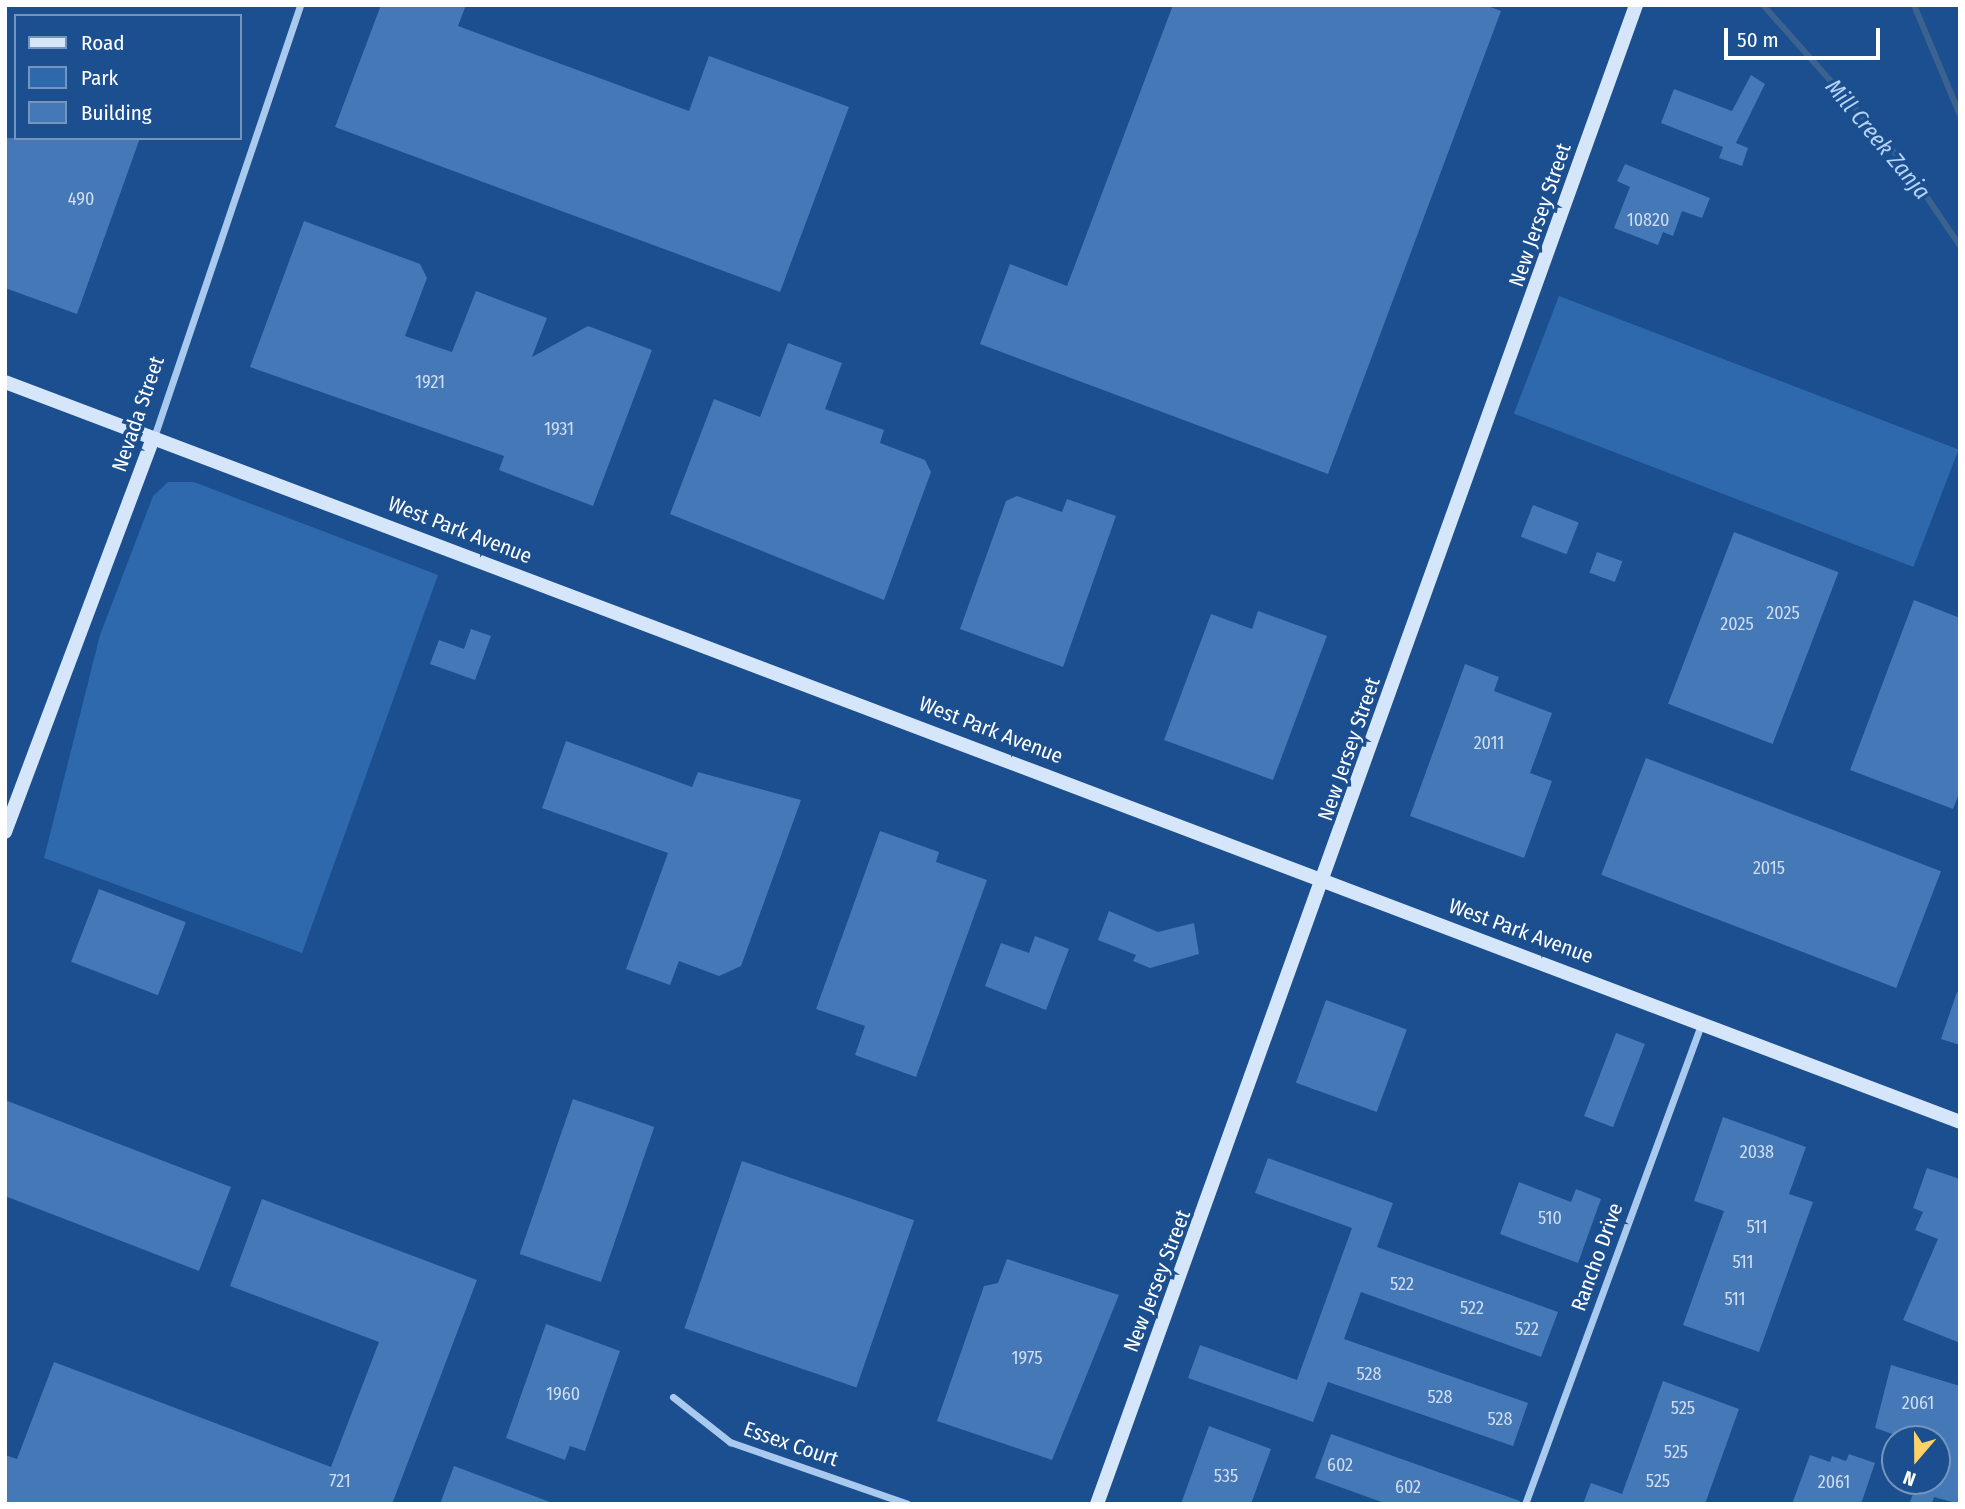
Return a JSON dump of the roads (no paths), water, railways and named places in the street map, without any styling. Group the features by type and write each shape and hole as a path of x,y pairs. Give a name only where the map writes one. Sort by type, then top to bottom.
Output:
{"street":[{"name":"Nevada Street","path":"5,832 152,441 300,5"},
{"name":"New Jersey Street","path":"1097,1504 1325,884 1636,5"},
{"name":"West Park Avenue","path":"5,382 152,441 1325,884 1702,1022 1960,1122"},
{"name":"Rancho Drive","path":"1525,1504 1702,1022"},
{"name":"Essex Court","path":"673,1397 730,1442 908,1504"}],"waterway":[{"name":"Mill Creek Zanja","path":"1763,5 1903,162 1960,246"},
{"path":"1914,5 1960,115"}]}
